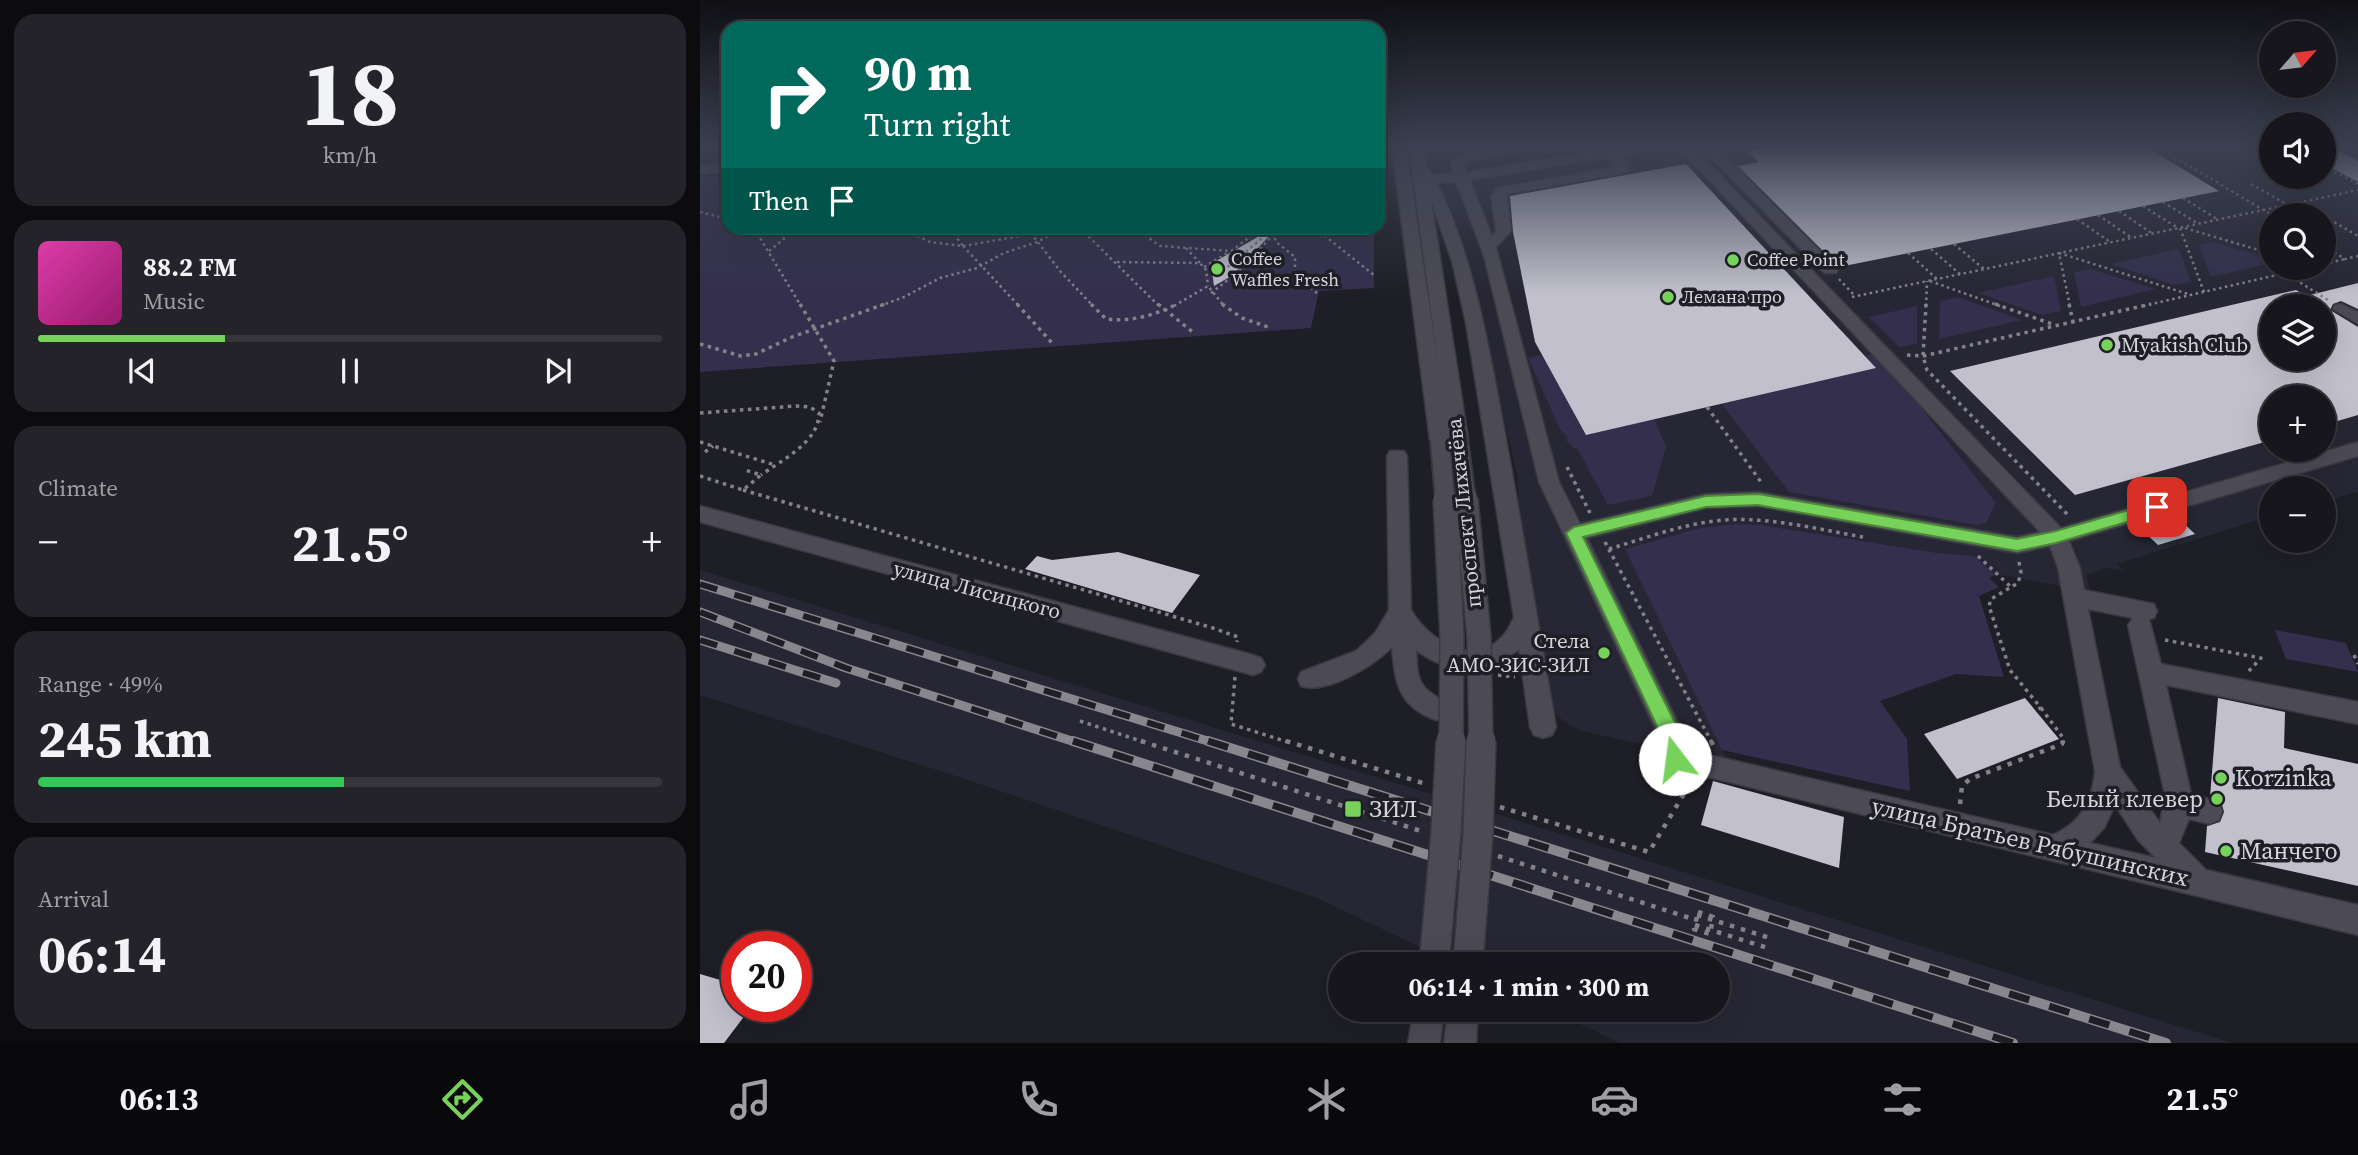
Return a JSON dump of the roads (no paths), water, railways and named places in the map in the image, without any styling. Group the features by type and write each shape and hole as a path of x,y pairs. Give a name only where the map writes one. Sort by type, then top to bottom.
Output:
{"street":[{"name":"проспект Лихачёва","path":"1407,197 1449,440 1471,533 1481,704 1477,838 1469,952"},
{"name":"проспект Лихачёва","path":"1422,197 1449,440 1454,704 1447,837 1435,952"},
{"path":"1436,197 1457,242 1475,320 1527,613 1543,727"},
{"path":"1470,197 1518,329 1549,482 1574,533 1706,501 1774,501 2017,545 2056,537 2358,449"},
{"path":"1488,245 1504,231 1498,197"},
{"path":"1733,197 2047,524 2056,537 2069,568 2108,771 2107,794 2096,818 2076,837 2054,848"},
{"path":"1757,197 1830,270"},
{"path":"2341,309 2358,319"},
{"path":"1397,456 1400,610 1409,686 1420,700 1436,709"},
{"name":"улица Лисицкого","path":"700,514 1253,665"},
{"name":"улица Братьев Рябушинских","path":"1574,533 1675,743 1697,758 2054,848 2358,920"},
{"path":"2074,597 2143,624 2150,672 2176,781 2175,820 2163,847"},
{"path":"1400,610 1409,629 1423,644 1433,652 1456,660 1480,659 1501,652 1519,633 1527,613"},
{"path":"1310,679 1344,668 1374,651 1388,638 1400,610"},
{"path":"2150,672 2358,713"},
{"path":"2108,771 2133,810 2163,847 2198,882"},
{"path":"2177,804 2209,811"},
{"path":"1424,1043 1427,1022"},
{"path":"1460,1043 1463,1022"}],"railway":[{"path":"700,584 1214,743"},
{"path":"700,612 846,668 1078,743"},
{"path":"700,640 836,683"},
{"path":"1073,741 2013,1043"},
{"path":"1208,741 2166,1043"}],"place":[{"name":"Coffee Point","path":"1733,260"},
{"name":"Coffee Waffles Fresh","path":"1217,269"},
{"name":"Лемана про","path":"1668,297"},
{"name":"Myakish Club","path":"2107,345"},
{"name":"Стела АМО-ЗИС-ЗИЛ","path":"1604,653"},
{"name":"Korzinka","path":"2221,778"},
{"name":"Белый клевер","path":"2217,799"},
{"name":"ЗИЛ","path":"1353,809"},
{"name":"Манчего","path":"2226,851"}]}
